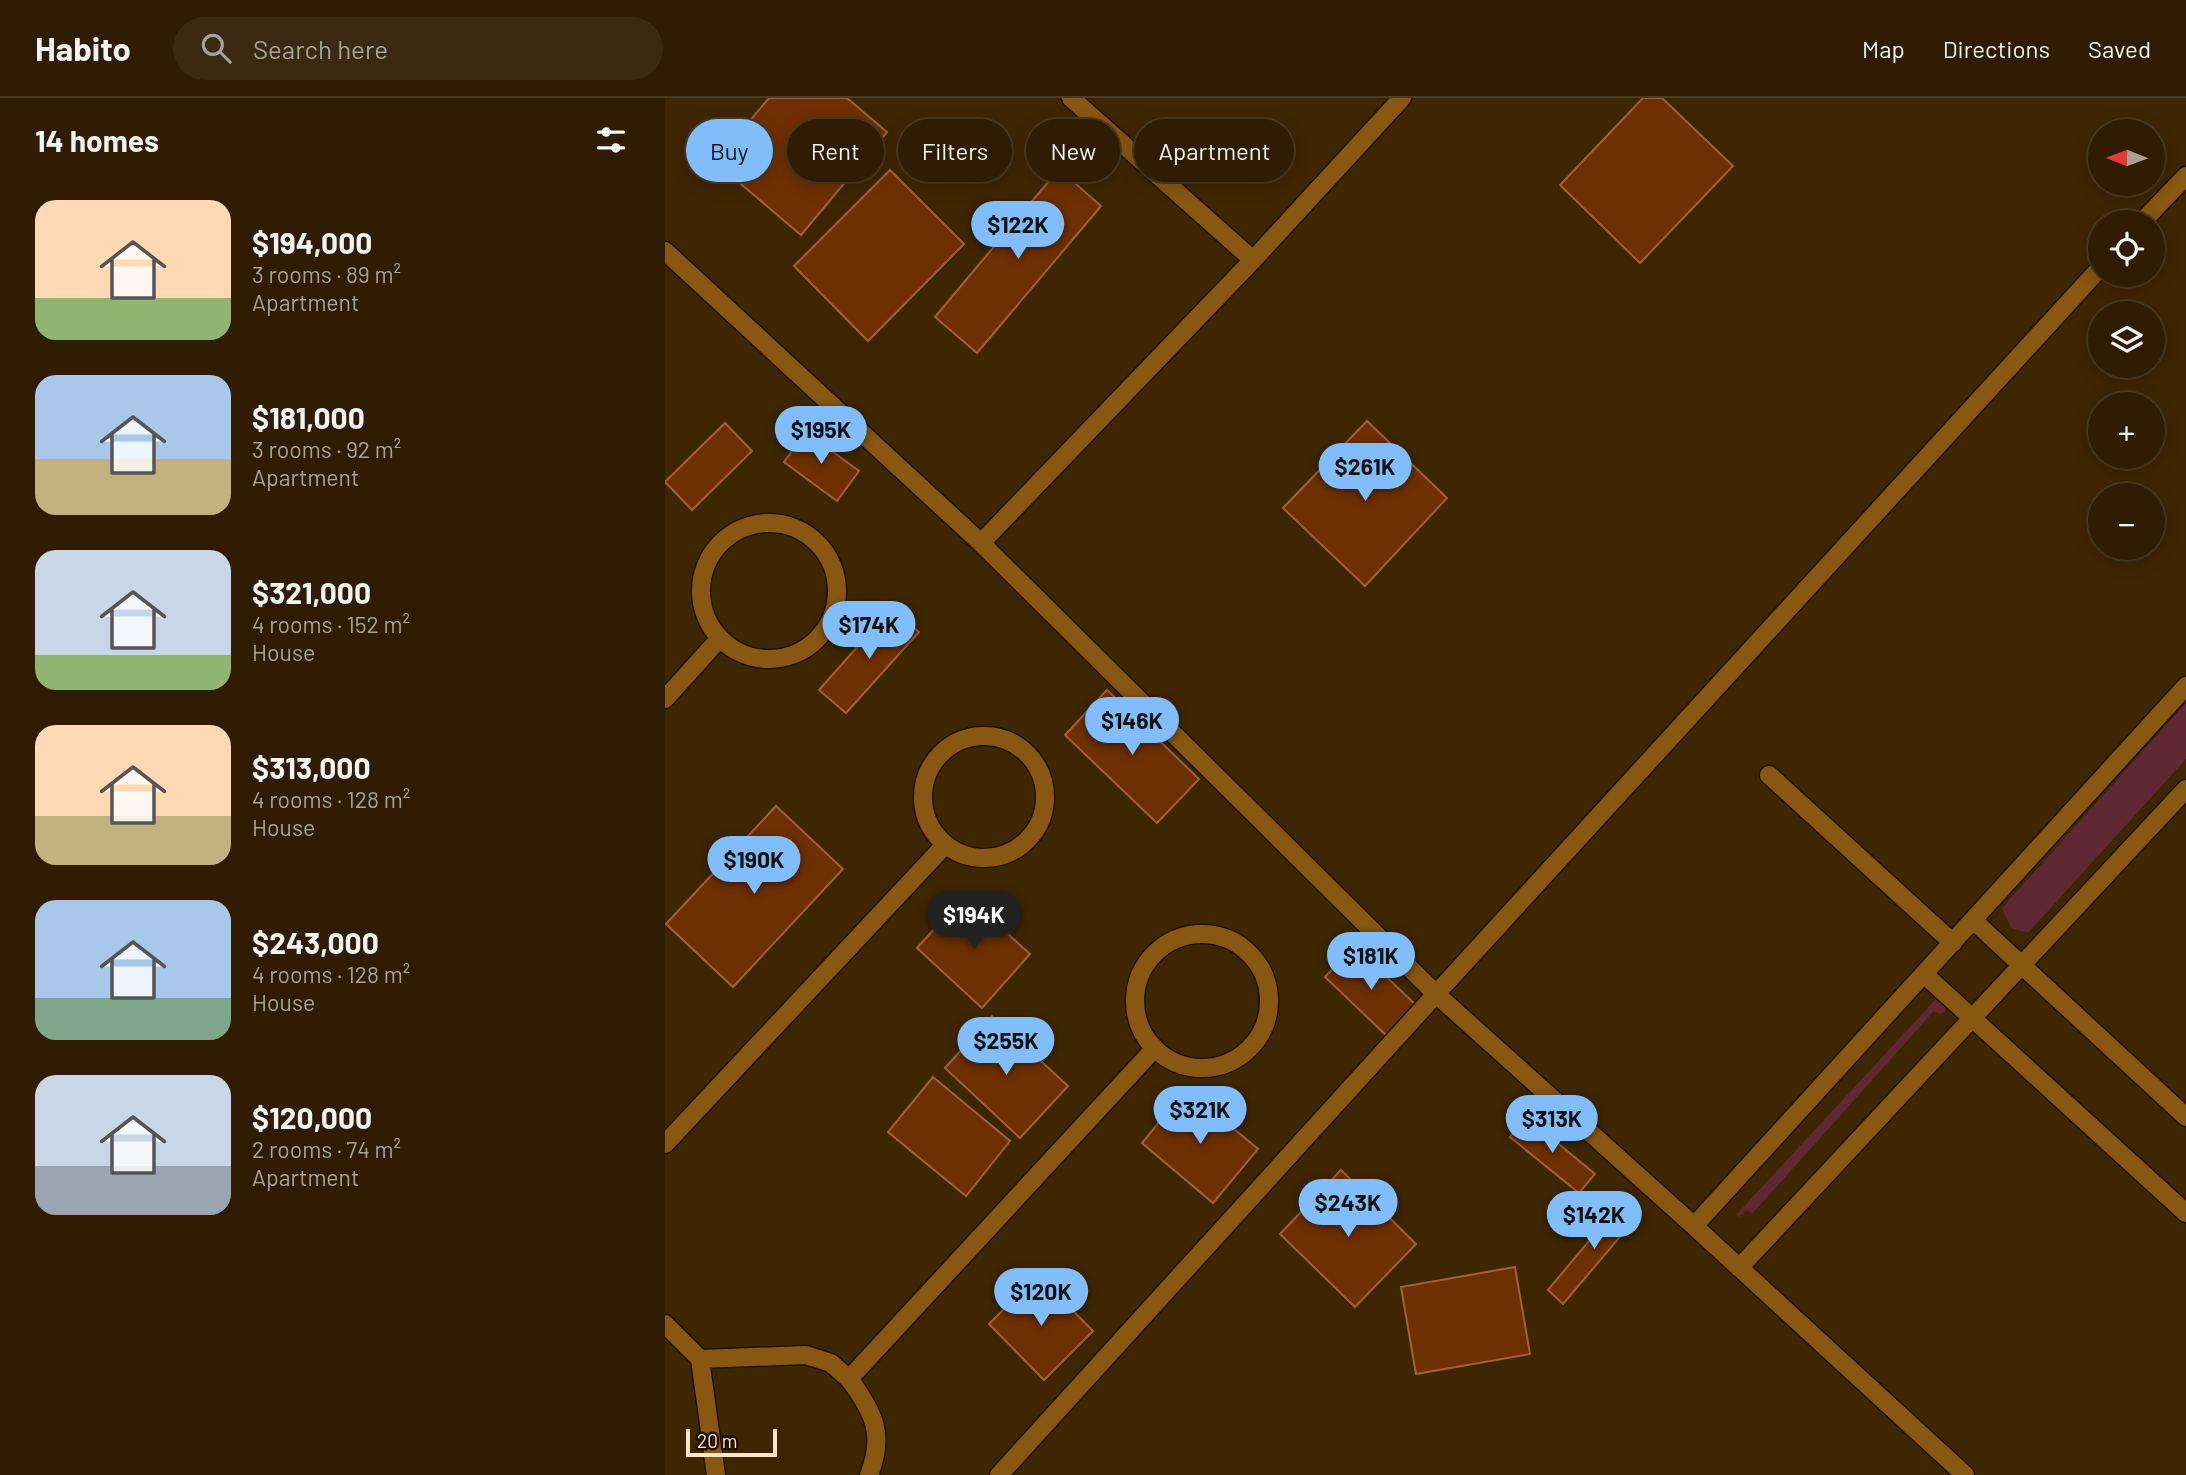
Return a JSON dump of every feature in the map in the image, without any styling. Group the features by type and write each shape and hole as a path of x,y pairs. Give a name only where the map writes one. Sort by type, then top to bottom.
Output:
{"street":[{"path":"1071,98 1252,260"},
{"path":"981,543 1252,260 1402,98"},
{"path":"2153,210 2186,176"},
{"path":"665,251 981,543 1436,994 1965,1475"},
{"path":"999,1475 2088,281"},
{"path":"775,523 792,527 821,547 831,562 837,596 834,613 815,642 784,658 767,659 742,653 720,638 709,624 701,588 709,562 725,540 740,530 757,524 775,523"},
{"path":"665,699 720,638"},
{"path":"1694,1226 2186,686"},
{"path":"977,736 1008,741 1022,750 1033,761 1041,775 1044,791 1040,822 1031,836 1013,851 990,859 974,858 945,845 934,834 923,804 925,780 936,759 955,744 977,736"},
{"path":"1769,775 1953,943"},
{"path":"1739,1269 2186,789"},
{"path":"665,1144 945,845"},
{"path":"1974,921 2186,1117"},
{"path":"1209,933 1232,941 1252,955 1268,984 1270,1001 1268,1017 1251,1048 1237,1059 1203,1069 1185,1066 1154,1048 1144,1034 1137,1016 1135,998 1146,963 1159,949 1174,939 1209,933"},
{"path":"1925,975 2186,1213"},
{"path":"849,1379 1154,1048"},
{"path":"665,1324 700,1359 716,1475"},
{"path":"700,1359 806,1355 831,1363 849,1379 868,1404 876,1428 877,1451 869,1475"}],"shaded area":[{"path":"2186,703 2186,759 2028,933 2011,928 2002,908"},
{"path":"1936,999 1945,1003 1945,1011 1940,1014 1934,1011 1752,1214 1748,1210 1739,1217 1736,1215"}],"building":[{"path":"769,98 847,98 872,119 787,119 787,182 845,182 801,235 739,182 773,182 773,119 751,119"},
{"path":"1643,98 1662,98 1733,166 1640,263 1560,185"},
{"path":"890,170 898,178 898,182 902,182 964,244 868,341 794,266 878,182 884,182 884,176"},
{"path":"1048,182 1074,182 1101,206 977,353 935,317"},
{"path":"1367,421 1447,498 1365,586 1283,508"},
{"path":"725,423 752,451 692,510 665,482"},
{"path":"806,432 859,471 837,501 784,462"},
{"path":"892,608 919,632 846,713 819,690"},
{"path":"1107,690 1199,779 1157,823 1065,735"},
{"path":"776,806 843,869 733,987 666,924"},
{"path":"965,895 1030,954 982,1008 917,948"},
{"path":"1354,946 1417,1006 1388,1037 1325,977"},
{"path":"992,1016 1068,1086 1020,1138 945,1068"},
{"path":"933,1077 1010,1141 966,1196 888,1132"},
{"path":"1186,1089 1258,1149 1213,1203 1142,1143"},
{"path":"1526,1117 1595,1174 1579,1193 1510,1137"},
{"path":"1341,1170 1416,1244 1355,1307 1280,1234"},
{"path":"1625,1198 1641,1212 1563,1304 1548,1290"},
{"path":"1515,1267 1530,1354 1416,1374 1401,1287"},
{"path":"1038,1275 1093,1331 1044,1380 989,1324"}]}
